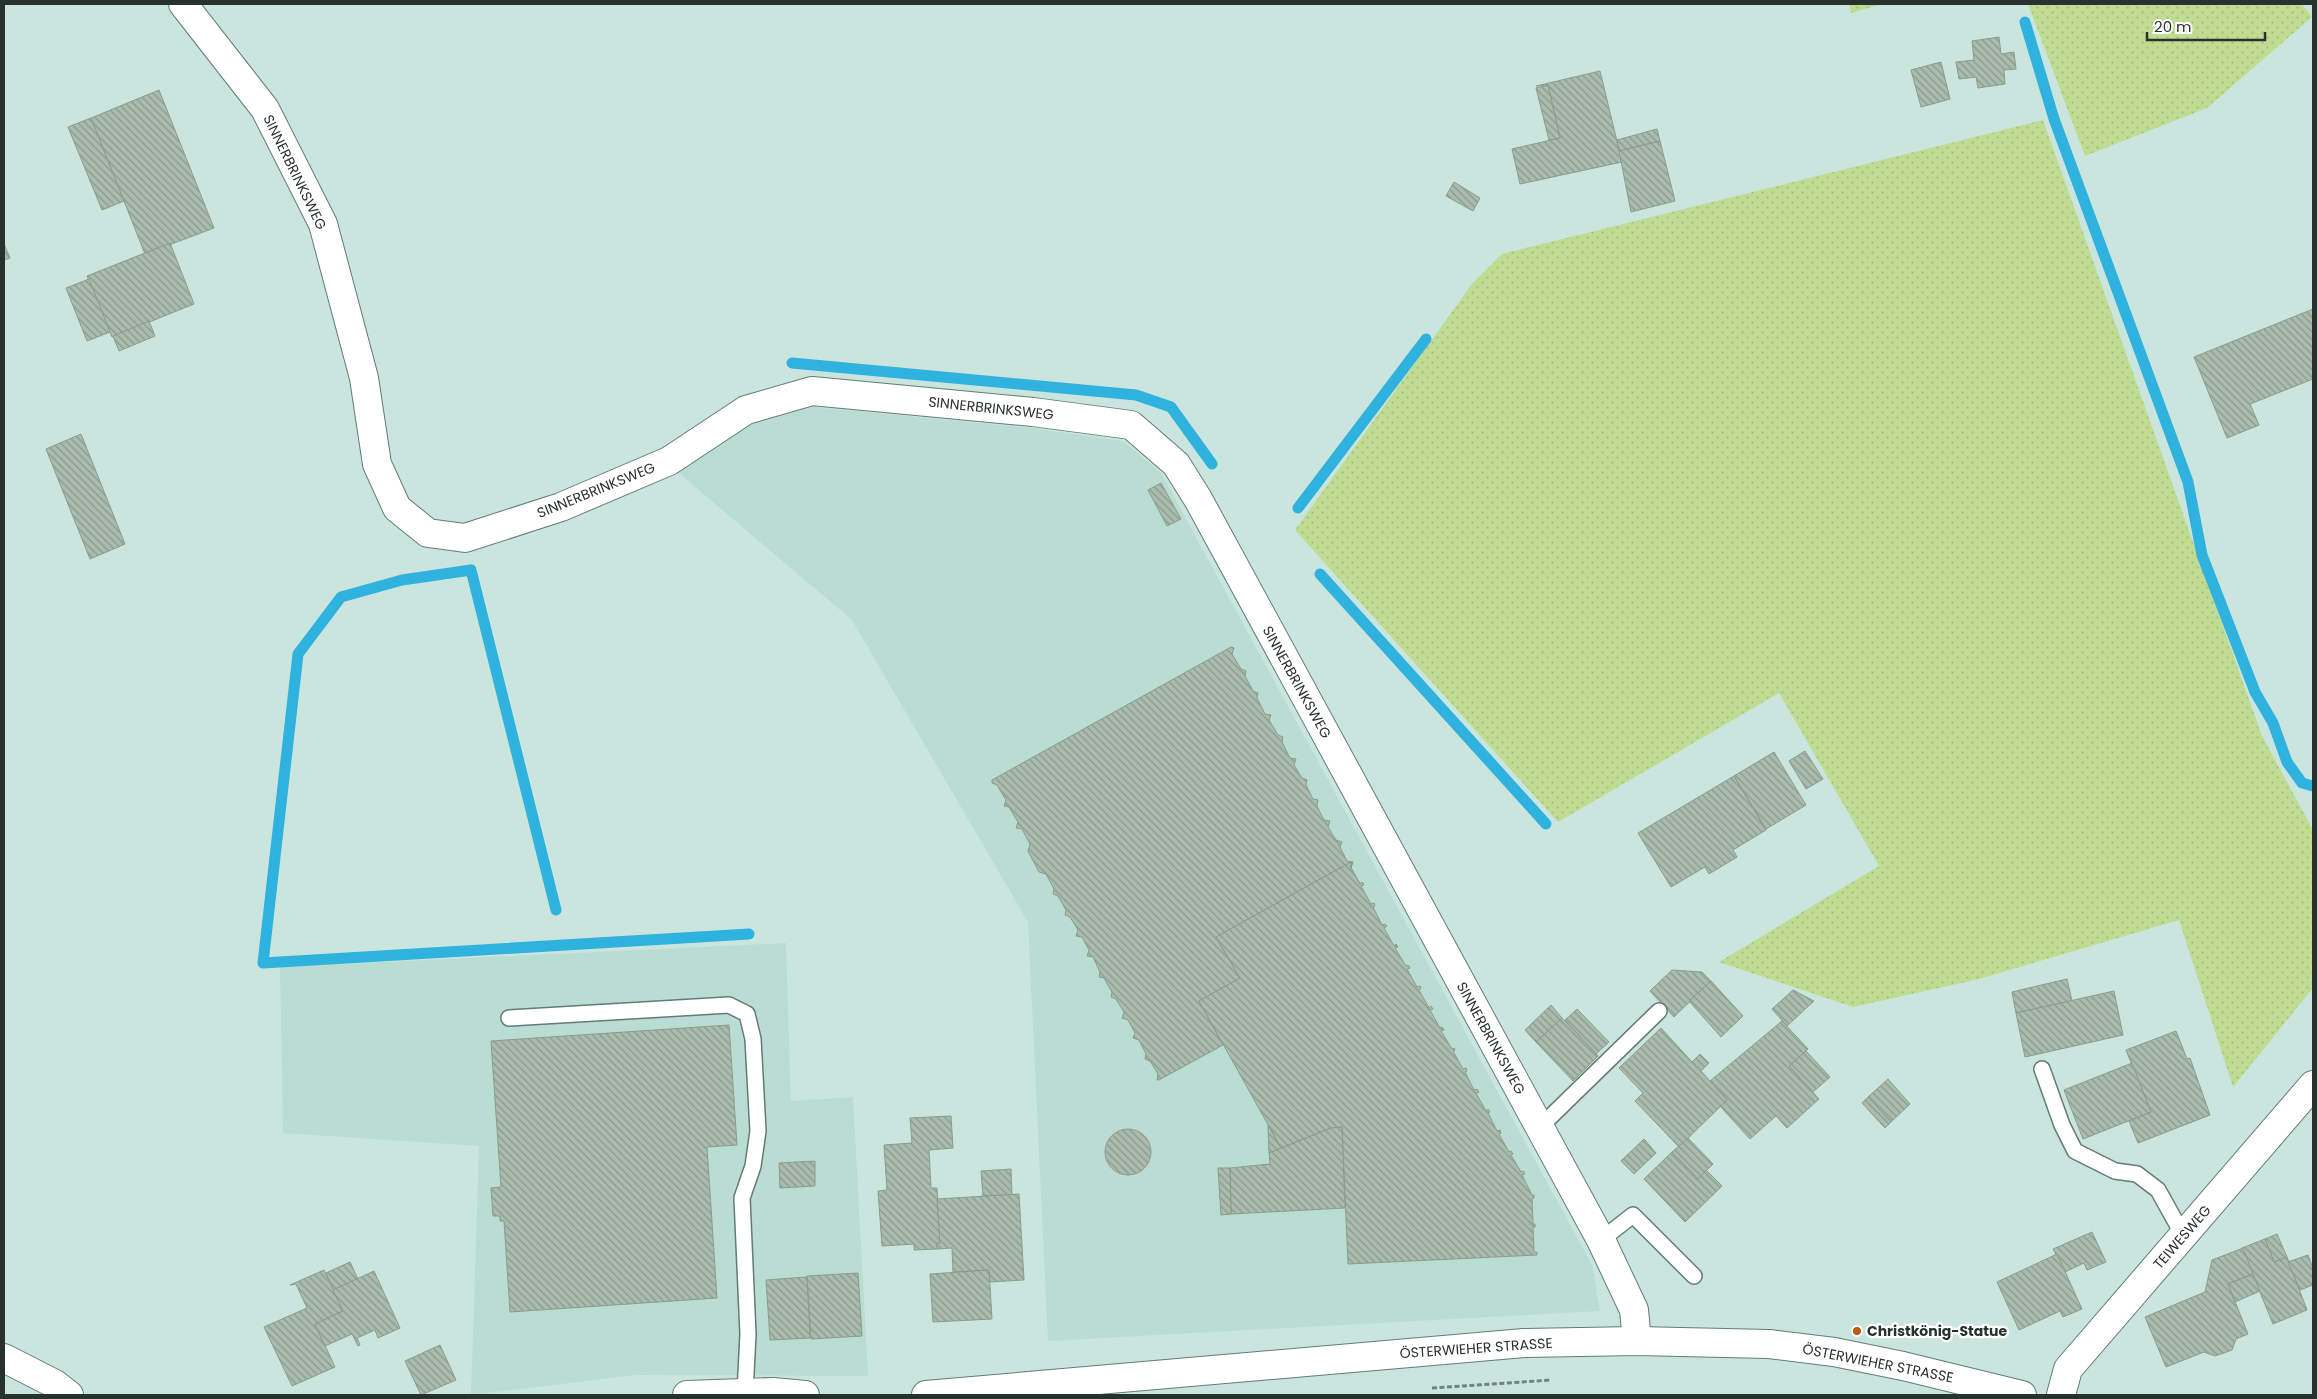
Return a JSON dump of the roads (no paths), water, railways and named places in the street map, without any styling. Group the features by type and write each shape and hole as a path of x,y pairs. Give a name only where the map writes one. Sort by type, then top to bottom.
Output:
{"street":[{"name":"SINNERBRINKSWEG","path":"183,4 265,109 323,224 364,378 377,464 397,508 428,533 466,538 560,507 669,461 746,410 812,391 1033,412 1131,425 1176,464 1198,499 1601,1240 1634,1310 1637,1341"},
{"name":"TEIWESWEG","path":"2061,1395 2068,1369 2313,1085"},
{"name":"ÖSTERWIEHER STRASSE","path":"926,1395 1524,1343 1637,1341 1769,1344 1834,1352 1903,1366 2022,1395"},
{"path":"4,1358 62,1390 92,1395"},
{"path":"687,1395 773,1392 805,1395"}],"lane":[{"path":"509,1018 729,1005 747,1014 753,1039 758,1130 753,1166 742,1198 748,1334 745,1393"},
{"path":"1540,1127 1659,1011"},
{"path":"2042,1069 2062,1125 2075,1151 2115,1171 2137,1174 2158,1190 2184,1235"},
{"path":"1601,1240 1633,1215 1694,1276"}],"waterway":[{"path":"2025,22 2054,119 2188,482 2202,555 2255,692 2273,723 2287,762 2302,783 2313,786"},
{"path":"1298,508 1426,339"},
{"path":"792,363 1136,395 1171,407 1212,464"},
{"path":"556,910 471,570 402,580 341,597 298,654 263,963 749,934"},
{"path":"1320,574 1546,824"}],"place":[{"name":"Christkönig-Statue","path":"1857,1331"}]}
